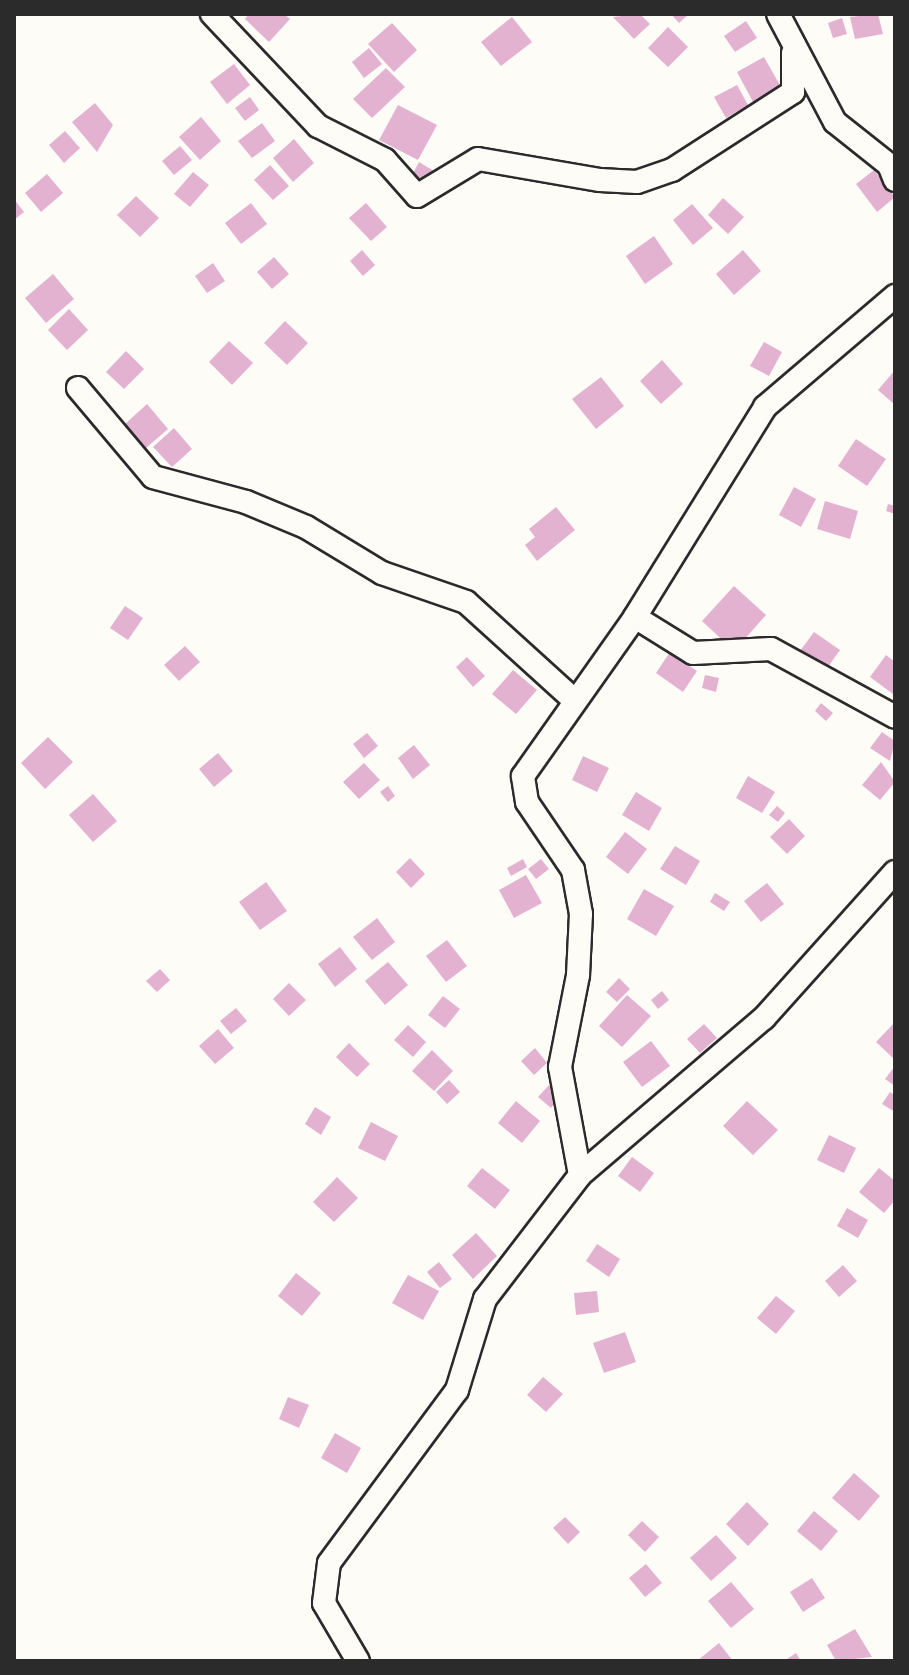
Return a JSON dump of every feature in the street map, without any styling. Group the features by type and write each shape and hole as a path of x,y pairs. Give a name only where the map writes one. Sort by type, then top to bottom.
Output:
{"street":[{"path":"212,14 318,126 385,160 417,196 478,159 600,180 637,182 672,170 793,92 793,53"},
{"path":"778,14 793,53 835,122 889,165 895,180"},
{"path":"580,1175 560,1067 578,975 581,914 573,870 527,802 523,776 635,617 765,407 895,296"},
{"path":"78,388 153,477 246,502 306,527 382,573 466,602 575,701"},
{"path":"635,617 693,653 771,649 895,717"},
{"path":"358,1661 324,1603 329,1563 457,1390 485,1299 580,1175 764,1018 895,872"}],"building":[{"path":"249,14 284,14 290,19 269,42 245,19"},
{"path":"640,14 650,24 634,39 613,17"},
{"path":"671,14 689,14 679,23"},
{"path":"878,14 883,34 855,39 850,17"},
{"path":"512,17 532,42 501,66 481,42"},
{"path":"842,18 847,34 833,38 828,23"},
{"path":"746,21 757,38 735,52 724,36"},
{"path":"392,23 417,50 394,72 368,44"},
{"path":"668,27 688,47 668,67 648,48"},
{"path":"369,48 382,64 364,78 352,62"},
{"path":"764,57 781,87 753,102 737,72"},
{"path":"234,64 250,85 227,104 210,82"},
{"path":"386,68 405,87 372,118 353,99"},
{"path":"737,85 748,105 726,118 714,97"},
{"path":"250,97 259,110 245,121 235,108"},
{"path":"95,103 113,125 97,152 72,122"},
{"path":"398,105 437,125 418,160 379,140"},
{"path":"201,117 221,141 200,160 179,137"},
{"path":"262,123 275,141 252,158 238,141"},
{"path":"65,131 80,148 64,163 49,145"},
{"path":"294,139 314,163 293,182 273,158"},
{"path":"180,146 192,160 174,175 162,161"},
{"path":"419,162 434,171 426,183 412,175"},
{"path":"270,165 289,186 273,200 254,180"},
{"path":"874,170 895,197 877,212 856,184"},
{"path":"193,172 209,185 190,207 174,194"},
{"path":"47,174 63,193 41,212 25,193"},
{"path":"136,196 159,218 140,237 117,215"},
{"path":"723,198 744,217 728,234 708,215"},
{"path":"14,199 24,212 14,220"},
{"path":"251,203 267,224 241,244 225,223"},
{"path":"366,203 387,227 371,241 349,218"},
{"path":"692,204 713,228 693,245 673,220"},
{"path":"654,236 673,264 645,284 626,256"},
{"path":"362,250 375,265 363,276 350,261"},
{"path":"743,250 761,271 734,295 716,274"},
{"path":"274,257 289,274 272,289 257,272"},
{"path":"213,263 225,281 207,293 195,276"},
{"path":"53,274 74,299 46,323 25,298"},
{"path":"69,309 88,330 67,350 48,330"},
{"path":"285,321 308,343 287,365 264,343"},
{"path":"229,341 253,363 232,385 209,362"},
{"path":"764,342 782,352 769,376 750,366"},
{"path":"126,351 144,369 124,389 106,372"},
{"path":"662,360 683,384 661,404 640,381"},
{"path":"895,370 895,405 878,390"},
{"path":"601,377 624,406 596,429 572,399"},
{"path":"147,404 168,429 146,448 125,424"},
{"path":"174,428 192,449 172,467 153,447"},
{"path":"856,439 886,459 867,486 838,466"},
{"path":"794,487 816,499 801,527 779,515"},
{"path":"825,501 858,511 850,539 817,529"},
{"path":"888,504 895,506 895,514 886,511"},
{"path":"556,507 575,530 537,561 525,545 535,537 529,529"},
{"path":"734,586 766,615 734,651 702,621"},
{"path":"125,606 143,618 128,640 110,628"},
{"path":"814,632 840,650 823,674 797,655"},
{"path":"185,646 200,662 179,681 164,665"},
{"path":"670,652 697,671 683,692 656,673"},
{"path":"886,655 895,662 893,694 870,677"},
{"path":"467,657 485,676 473,687 456,667"},
{"path":"513,670 537,690 516,714 492,694"},
{"path":"705,675 719,678 716,692 702,688"},
{"path":"821,703 833,713 826,721 815,711"},
{"path":"882,732 895,741 890,761 870,748"},
{"path":"367,733 378,746 364,758 353,744"},
{"path":"48,737 73,762 45,789 21,763"},
{"path":"414,745 430,765 413,779 398,758"},
{"path":"218,753 233,771 214,787 199,769"},
{"path":"583,756 609,768 597,792 572,780"},
{"path":"881,762 895,782 880,800 862,785"},
{"path":"364,763 380,780 359,799 343,782"},
{"path":"748,776 775,792 762,813 736,798"},
{"path":"388,786 395,796 388,802 380,792"},
{"path":"636,792 662,808 649,831 622,815"},
{"path":"93,794 117,821 93,842 69,815"},
{"path":"777,806 785,813 778,822 769,815"},
{"path":"789,819 805,836 787,854 770,837"},
{"path":"625,832 647,849 628,874 606,857"},
{"path":"675,846 700,861 686,885 660,869"},
{"path":"410,858 425,874 411,888 396,872"},
{"path":"523,859 527,867 511,876 507,868"},
{"path":"541,859 549,869 536,879 528,869"},
{"path":"526,875 542,903 514,918 499,890"},
{"path":"266,882 287,911 260,930 239,902"},
{"path":"767,883 784,904 761,922 744,901"},
{"path":"644,889 674,906 656,936 627,919"},
{"path":"715,893 730,902 724,911 710,902"},
{"path":"377,918 395,942 372,960 353,937"},
{"path":"447,940 467,966 446,982 426,956"},
{"path":"340,947 357,969 335,987 318,964"},
{"path":"388,962 408,985 385,1005 365,981"},
{"path":"160,969 170,980 157,992 146,981"},
{"path":"619,978 630,989 617,1002 606,992"},
{"path":"289,983 306,1000 289,1016 273,999"},
{"path":"662,991 669,1000 658,1009 651,1000"},
{"path":"627,995 651,1016 622,1047 599,1026"},
{"path":"443,996 460,1009 445,1028 428,1015"},
{"path":"236,1008 247,1021 231,1034 220,1021"},
{"path":"895,1022 895,1060 876,1042"},
{"path":"704,1024 717,1038 700,1053 687,1039"},
{"path":"408,1025 426,1042 413,1057 394,1040"},
{"path":"218,1029 234,1048 215,1064 199,1046"},
{"path":"651,1041 670,1066 642,1087 623,1062"},
{"path":"349,1043 370,1064 357,1077 336,1057"},
{"path":"535,1048 547,1063 534,1075 521,1061"},
{"path":"432,1050 453,1071 434,1091 412,1071"},
{"path":"895,1066 895,1086 885,1079"},
{"path":"449,1080 460,1092 447,1104 436,1092"},
{"path":"549,1085 561,1095 551,1108 538,1097"},
{"path":"890,1092 895,1095 895,1112 882,1104"},
{"path":"516,1101 540,1121 522,1143 498,1123"},
{"path":"747,1101 778,1130 753,1155 723,1126"},
{"path":"315,1107 331,1117 321,1135 305,1124"},
{"path":"371,1122 398,1136 385,1161 358,1148"},
{"path":"829,1135 856,1148 844,1173 817,1160"},
{"path":"632,1157 654,1173 640,1192 618,1176"},
{"path":"482,1168 510,1190 495,1209 467,1186"},
{"path":"879,1168 895,1181 895,1200 884,1213 859,1192"},
{"path":"337,1177 358,1198 334,1222 313,1202"},
{"path":"847,1208 868,1220 858,1238 837,1226"},
{"path":"476,1233 497,1256 473,1279 452,1255"},
{"path":"597,1244 620,1259 609,1277 586,1261"},
{"path":"439,1262 452,1279 440,1288 427,1272"},
{"path":"843,1265 857,1281 839,1297 825,1281"},
{"path":"296,1273 321,1293 302,1316 278,1296"},
{"path":"408,1275 439,1291 423,1320 392,1303"},
{"path":"597,1291 599,1312 576,1315 574,1293"},
{"path":"776,1296 795,1311 776,1334 757,1318"},
{"path":"625,1332 636,1362 604,1373 593,1343"},
{"path":"543,1377 563,1394 546,1412 527,1395"},
{"path":"288,1397 309,1405 299,1428 279,1419"},
{"path":"335,1433 361,1448 347,1473 321,1458"},
{"path":"854,1473 880,1496 859,1521 832,1498"},
{"path":"747,1502 769,1524 748,1546 726,1524"},
{"path":"814,1511 838,1531 821,1551 797,1531"},
{"path":"565,1517 580,1532 568,1544 553,1528"},
{"path":"642,1521 659,1537 645,1552 628,1535"},
{"path":"716,1535 737,1558 711,1581 690,1558"},
{"path":"646,1564 662,1583 645,1597 629,1578"},
{"path":"812,1578 825,1598 803,1612 790,1592"},
{"path":"731,1582 754,1609 731,1628 708,1601"},
{"path":"855,1629 872,1657 836,1661 827,1645"},
{"path":"719,1643 733,1661 697,1661"},
{"path":"796,1653 801,1661 784,1661"}]}
